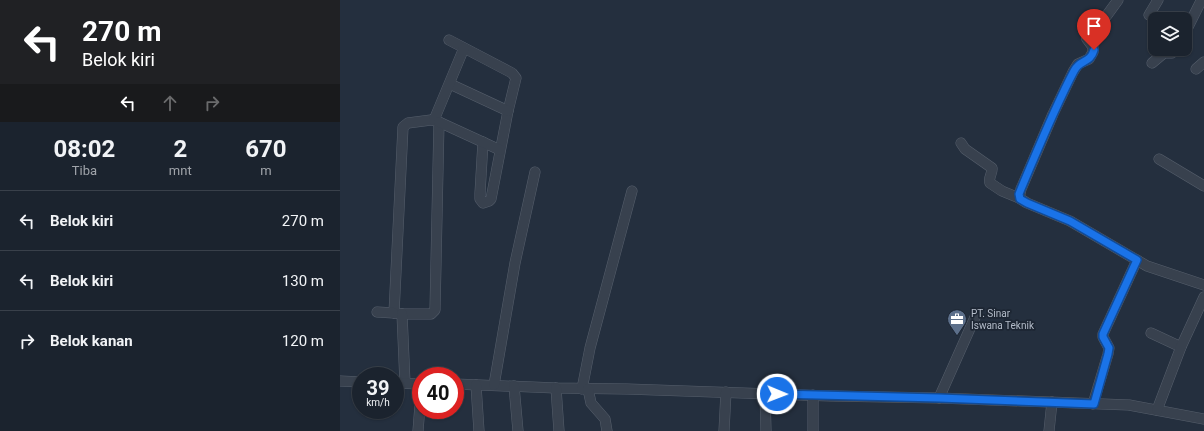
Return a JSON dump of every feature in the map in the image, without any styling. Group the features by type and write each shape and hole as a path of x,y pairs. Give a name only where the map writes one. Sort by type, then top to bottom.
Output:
{"street":[{"path":"1019,198 1021,189 1053,114 1073,72 1078,64 1089,59 1093,52 1093,47 1087,39 1118,0"},
{"path":"1151,12 1158,0"},
{"path":"1192,18 1199,3"},
{"path":"449,40 515,75 516,78 491,199 483,203 480,199 483,142"},
{"path":"377,312 398,314 431,314 435,310 436,121 464,48"},
{"path":"1152,63 1160,56"},
{"path":"450,84 508,111"},
{"path":"400,367 398,314 403,127 408,123 436,121 500,150"},
{"path":"961,143 965,149 992,168 989,179 990,183 1012,196 1070,221 1147,266 1204,285"},
{"path":"1159,159 1204,186"},
{"path":"494,385 516,263 535,172"},
{"path":"607,431 605,419 591,403 585,389 590,348 632,191"},
{"path":"1094,404 1109,348 1103,334 1137,260"},
{"path":"1157,410 1181,347 1204,297"},
{"path":"939,398 976,315"},
{"path":"1151,333 1181,347"},
{"path":"340,381 352,382"},
{"path":"464,384 1129,405 1204,419"},
{"path":"476,385 479,431"},
{"path":"514,386 518,431"},
{"path":"556,388 559,431"},
{"path":"724,431 726,392"},
{"path":"765,393 766,431"},
{"path":"813,395 813,431"},
{"path":"1049,431 1052,402"},
{"path":"418,431 419,419"}],"place":[{"name":"PT. Sinar Iswana Teknik","path":"957,336"}],"route":[{"path":"777,394 1094,404 1109,348 1103,334 1137,260 1070,221 1027,203 1020,199 1019,196 1053,114 1073,72 1078,64 1089,59 1094,50"}]}
